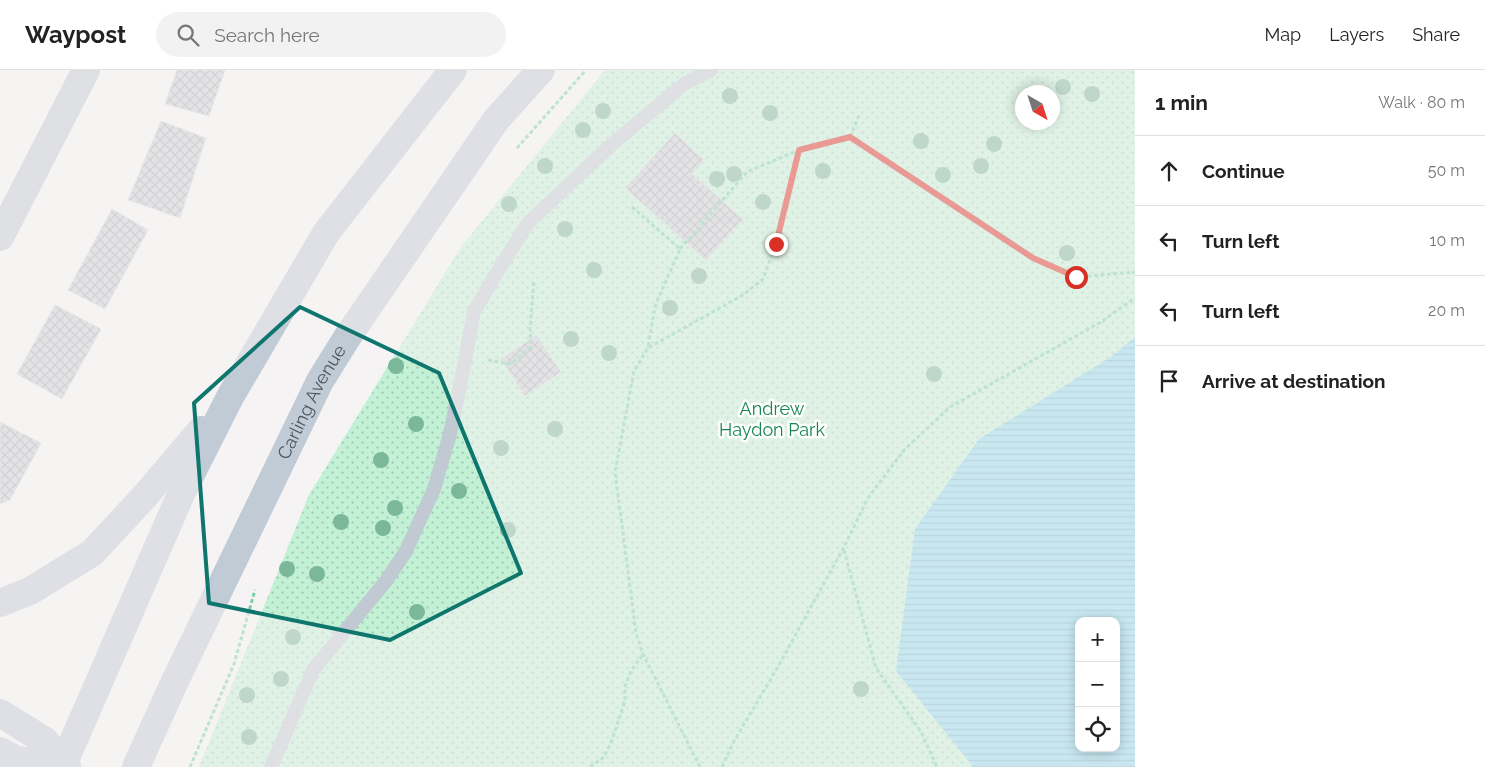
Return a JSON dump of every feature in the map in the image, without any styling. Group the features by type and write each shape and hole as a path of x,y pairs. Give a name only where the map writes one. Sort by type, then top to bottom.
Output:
{"main road":[{"path":"64,766 181,494 230,397 326,233 453,70"},
{"name":"Carling Avenue","path":"136,767 175,681 320,381 496,120 541,70"},
{"path":"0,603 30,592 92,552 145,496 230,397"},
{"path":"0,713 45,741 64,766"},
{"path":"0,751 17,760 64,766"}],"street":[{"path":"0,237 86,70"}],"lane":[{"path":"271,767 313,670 386,581 406,551 434,489 450,434 474,312 528,223 610,146 684,84 711,70"}],"path":[{"path":"516,149 586,70"},
{"path":"850,137 860,113"},
{"path":"700,767 643,654 636,633 615,472 634,371 648,348 654,306 680,249 746,172 799,150 850,137 1033,258 1076,277 1135,272"},
{"path":"648,348 743,295 763,279 776,244 799,150"},
{"path":"632,207 680,249"},
{"path":"466,357 510,364 531,348 530,329 534,280"},
{"path":"722,767 734,741 775,672 843,549 868,498 904,450 950,407 1101,322 1135,298"},
{"path":"843,549 876,668 921,732 937,767"},
{"path":"190,767 234,664 258,582"},
{"path":"590,767 604,757 612,740 625,701 625,686 631,671 643,654"}],"highlighted area":[{"path":"300,307 439,373 521,573 390,640 209,603 194,403"}],"green space":[{"name":"Andrew Haydon Park","path":"605,70 1135,70 1135,767 199,767 309,495 461,247"}],"water":[{"path":"1135,337 1135,767 972,767 896,671 915,529 979,439 1109,358"}],"building":[{"path":"177,70 225,70 209,116 165,104"},
{"path":"161,121 206,138 180,218 128,200"},
{"path":"675,133 704,160 692,174 743,219 706,260 625,188"},
{"path":"112,209 148,230 105,309 68,290"},
{"path":"55,305 101,329 62,399 17,374"},
{"path":"536,335 561,372 525,396 501,359"},
{"path":"0,422 41,443 10,500 0,504"}],"route":[{"path":"776,244 799,150 850,137 1033,258 1076,277"}]}
